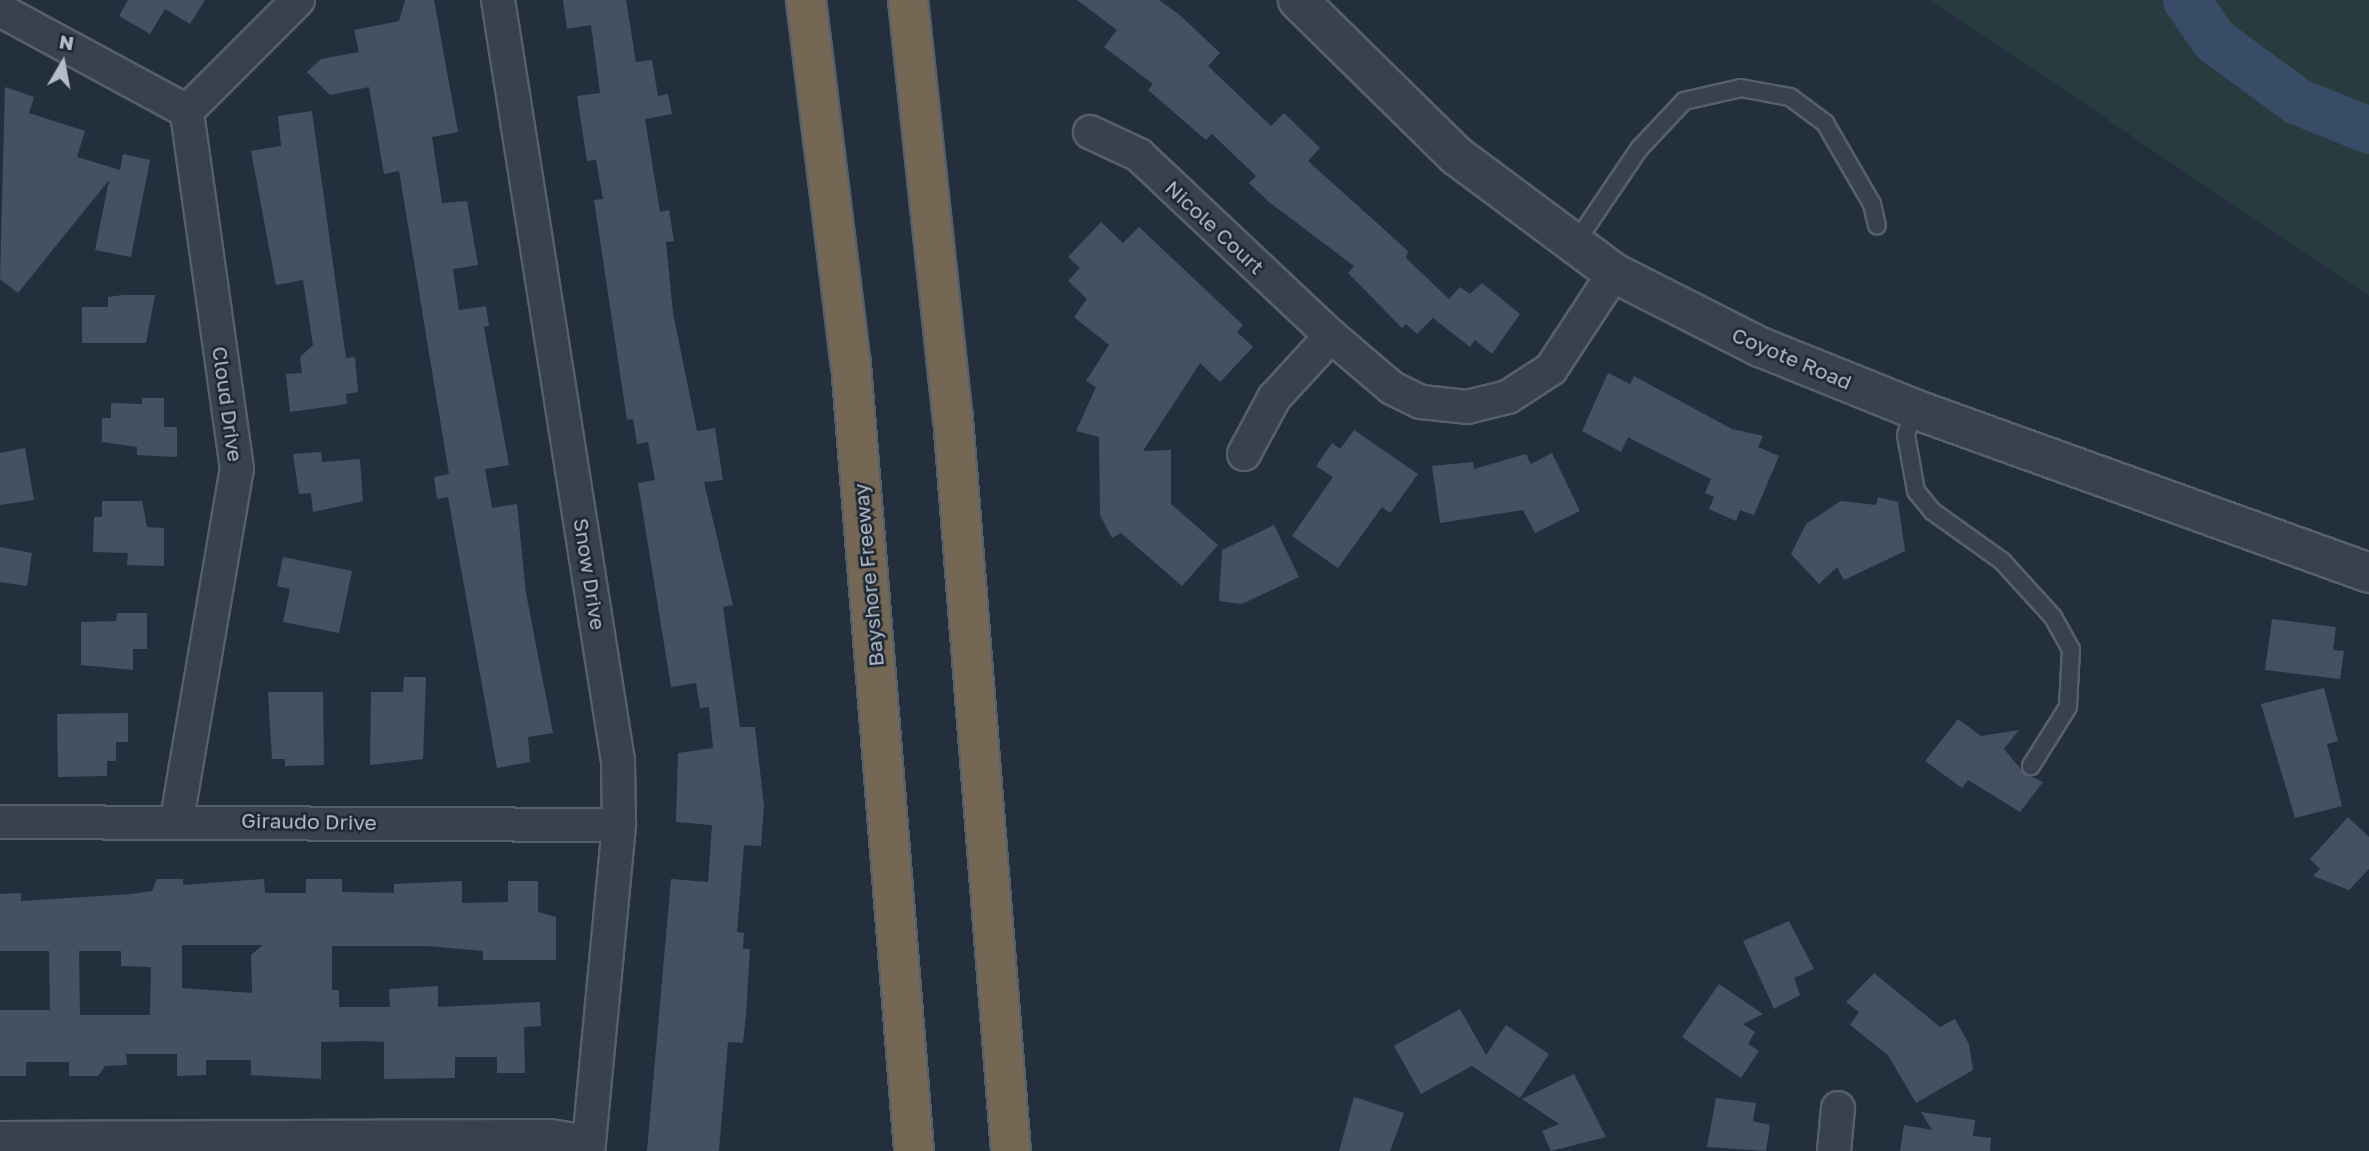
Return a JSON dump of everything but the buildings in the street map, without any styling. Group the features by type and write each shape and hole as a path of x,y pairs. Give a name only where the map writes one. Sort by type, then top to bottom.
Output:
{"highway":[{"name":"Bayshore Freeway","path":"806,0 852,365 914,1151"},
{"path":"908,0 953,418 1012,1151"}],"street":[{"path":"0,10 187,111 298,0"},
{"name":"Snow Drive","path":"498,0 610,701 619,825 588,1146"},
{"name":"Coyote Road","path":"1298,0 1457,156 1573,247 1614,273 1760,348 1914,409 2369,573"},
{"name":"Cloud Drive","path":"177,819 237,469 187,111"},
{"name":"Nicole Court","path":"1090,132 1139,155 1331,336 1392,388 1422,402 1467,407 1508,397 1550,369 1614,273"},
{"path":"1244,454 1274,398 1331,336"},
{"name":"Giraudo Drive","path":"0,822 177,819 619,825"},
{"path":"1834,1151 1838,1108"},
{"path":"0,1138 550,1136 588,1146"}],"lane":[{"path":"1573,247 1639,149 1684,100 1741,88 1790,97 1825,123 1872,204 1877,225"},
{"path":"1914,409 1906,435 1916,491 1932,511 2002,561 2053,617 2071,649 2068,707 2031,766"}],"green space":[{"path":"1930,0 2369,0 2369,296"}],"waterway":[{"path":"2186,0 2214,40 2297,101 2369,130"}]}
